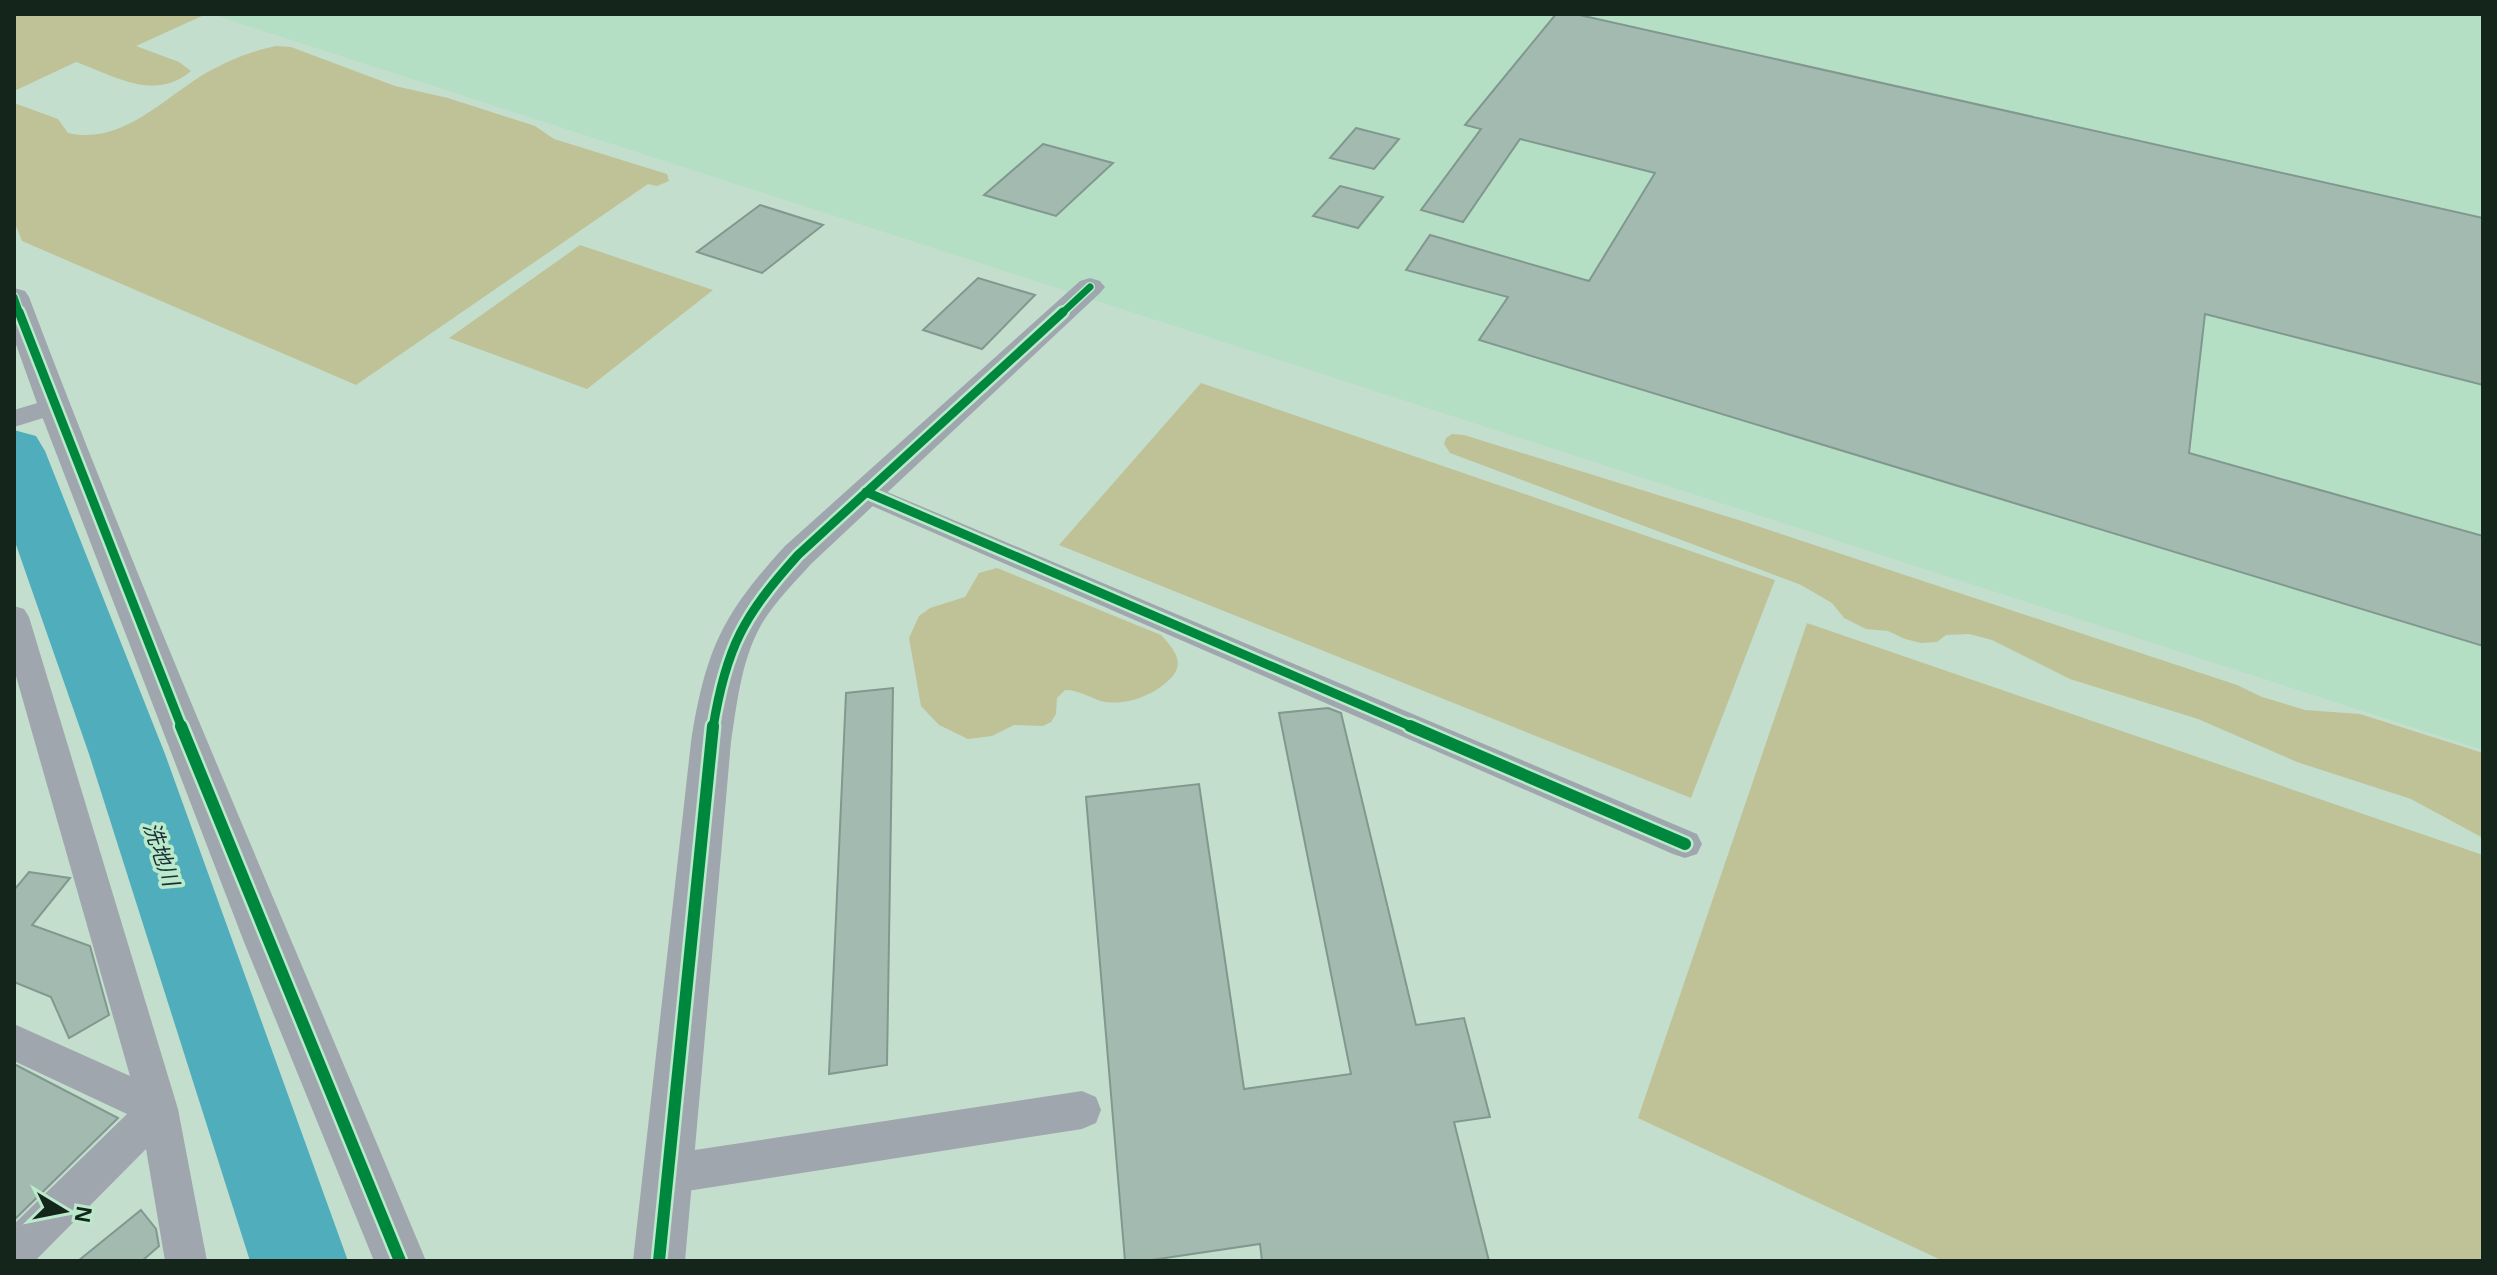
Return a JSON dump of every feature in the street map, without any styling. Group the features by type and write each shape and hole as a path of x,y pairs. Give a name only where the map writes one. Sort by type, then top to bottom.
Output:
{"street":[{"path":"659,1261 711,742 720,680 755,603 798,555 1090,287"},
{"path":"14,297 33,413 267,942 400,1261"},
{"path":"866,492 1685,844"},
{"path":"14,617 159,1109 186,1261"},
{"path":"14,1042 159,1109"},
{"path":"14,1253 159,1109"},
{"path":"668,1174 1082,1110"}],"shaded area":[{"path":"14,14 202,16 136,46 179,62 191,71 177,80 163,85 135,83 76,62 14,91"},
{"path":"211,14 2483,14 2483,750"},
{"path":"276,46 291,47 395,86 448,98 535,126 554,139 667,174 669,181 657,186 648,184 356,385 22,241 14,221 14,103 58,119 68,133 105,133 139,118 218,67"},
{"path":"580,245 713,290 587,389 449,338"},
{"path":"1201,383 1775,580 1691,798 1059,545"},
{"path":"1452,434 1464,435 1745,522 2237,685 2262,697 2305,710 2360,714 2483,753 2483,838 2411,799 2297,762 2198,719 2070,679 1992,640 1969,634 1946,635 1937,642 1921,643 1888,631 1866,629 1844,618 1832,603 1801,585 1450,453 1444,444"},
{"path":"997,568 1161,635 1176,655 1175,672 1157,690 1129,701 1101,701 1065,690 1057,698 1056,714 1051,722 1043,726 1014,725 992,736 968,739 939,725 921,706 909,638 919,616 930,608 965,597 979,573"},
{"path":"1807,623 2483,855 2483,1261 1943,1261 1638,1118"}],"building":[{"path":"1556,14 1575,14 2483,218 2483,385 2205,314 2189,453 2483,536 2483,646 1479,340 1508,297 1406,270 1430,235 1589,281 1655,173 1520,139 1463,222 1421,210 1481,129 1465,125"},
{"path":"1356,128 1399,139 1374,169 1330,158"},
{"path":"1043,144 1113,163 1056,216 984,195"},
{"path":"1340,186 1383,197 1358,228 1313,216"},
{"path":"760,205 823,225 762,273 697,252"},
{"path":"978,278 1035,295 982,349 923,330"},
{"path":"893,688 887,1065 829,1074 846,693"},
{"path":"1328,708 1341,713 1416,1025 1464,1018 1490,1117 1454,1122 1489,1261 1262,1261 1260,1244 1145,1261 1125,1261 1086,797 1199,784 1244,1089 1351,1074 1279,713"},
{"path":"29,872 70,878 32,925 90,946 109,1015 69,1038 51,997 14,982 14,890"},
{"path":"14,1064 118,1118 14,1220"},
{"path":"141,1210 156,1229 159,1246 142,1261 78,1261"}],"waterway":[{"name":"洗地川","path":"14,451 127,754 299,1261"}],"cycle path":[{"path":"659,1261 711,742 720,687 738,634 762,596 798,555 1090,287"},
{"path":"14,297 54,406 267,942 400,1261"},
{"path":"866,492 1685,844"}]}
